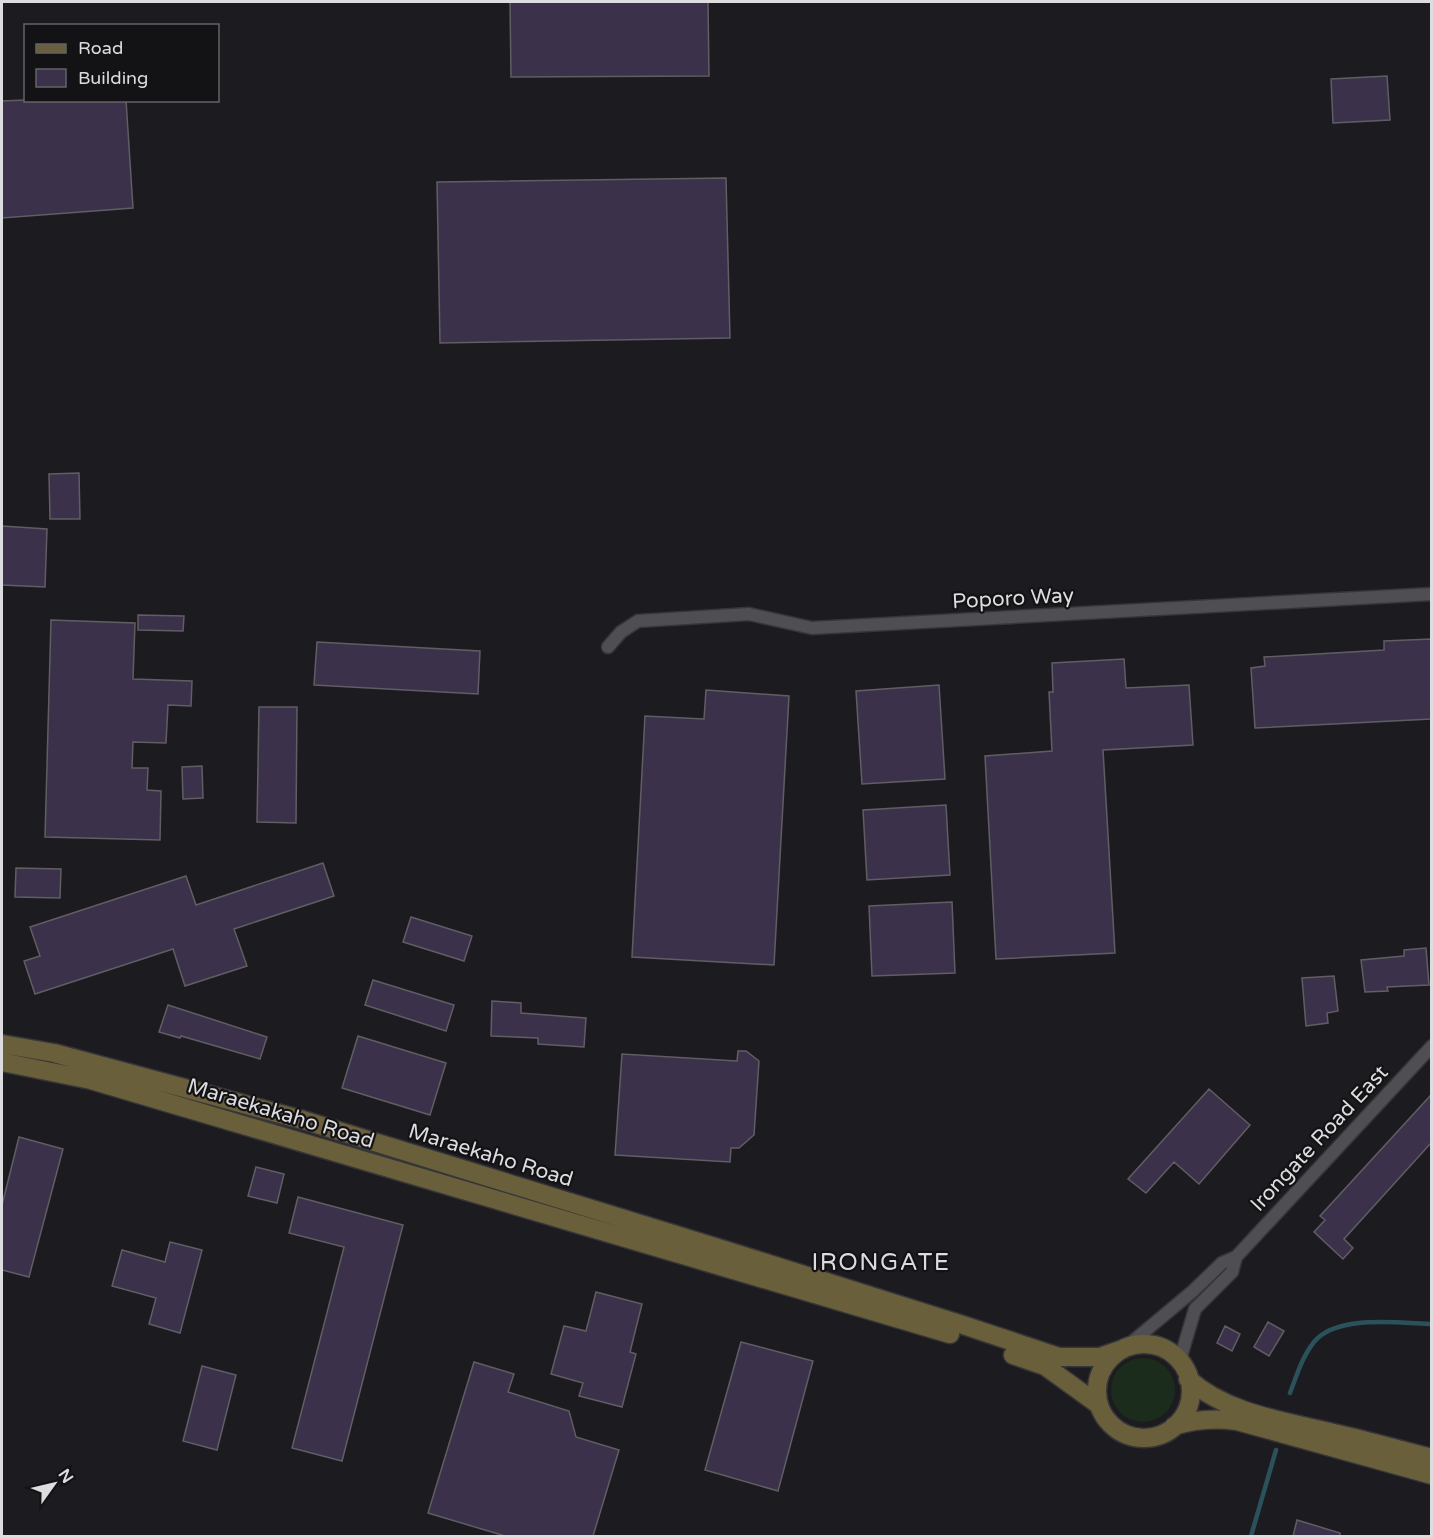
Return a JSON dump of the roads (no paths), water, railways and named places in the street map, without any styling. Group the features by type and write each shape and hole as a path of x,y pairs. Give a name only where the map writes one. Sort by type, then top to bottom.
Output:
{"main road":[{"name":"Maraekaho Road","path":"2,1044 54,1053 303,1120 961,1331"},
{"name":"Maraekakaho Road","path":"2,1062 91,1080 707,1263 1059,1358 1100,1357 1123,1349"},
{"path":"961,1331 1045,1366 1099,1405"},
{"path":"1174,1426 1184,1415 1190,1401 1190,1385 1178,1358 1165,1349 1150,1344 1123,1349 1108,1360 1100,1374 1097,1389 1099,1405 1106,1419 1118,1430 1131,1436 1147,1438 1161,1434 1174,1426 1217,1418 1273,1429 1431,1475"},
{"path":"1185,1371 1202,1391 1226,1404 1431,1458"}],"street":[{"name":"Poporo Way","path":"608,647 621,632 638,621 715,616 749,614 812,628 1431,594"},
{"name":"Irongate Road East","path":"1236,1257 1431,1046"},
{"path":"1123,1349 1179,1304 1222,1263 1236,1257"},
{"path":"1185,1371 1182,1353 1195,1309 1232,1272 1236,1257"}],"waterway":[{"path":"1290,1393 1306,1354 1324,1333 1337,1327 1369,1322 1432,1324"},
{"path":"1251,1536 1276,1450"}],"district":[{"name":"IRONGATE","path":"881,1262"}]}
